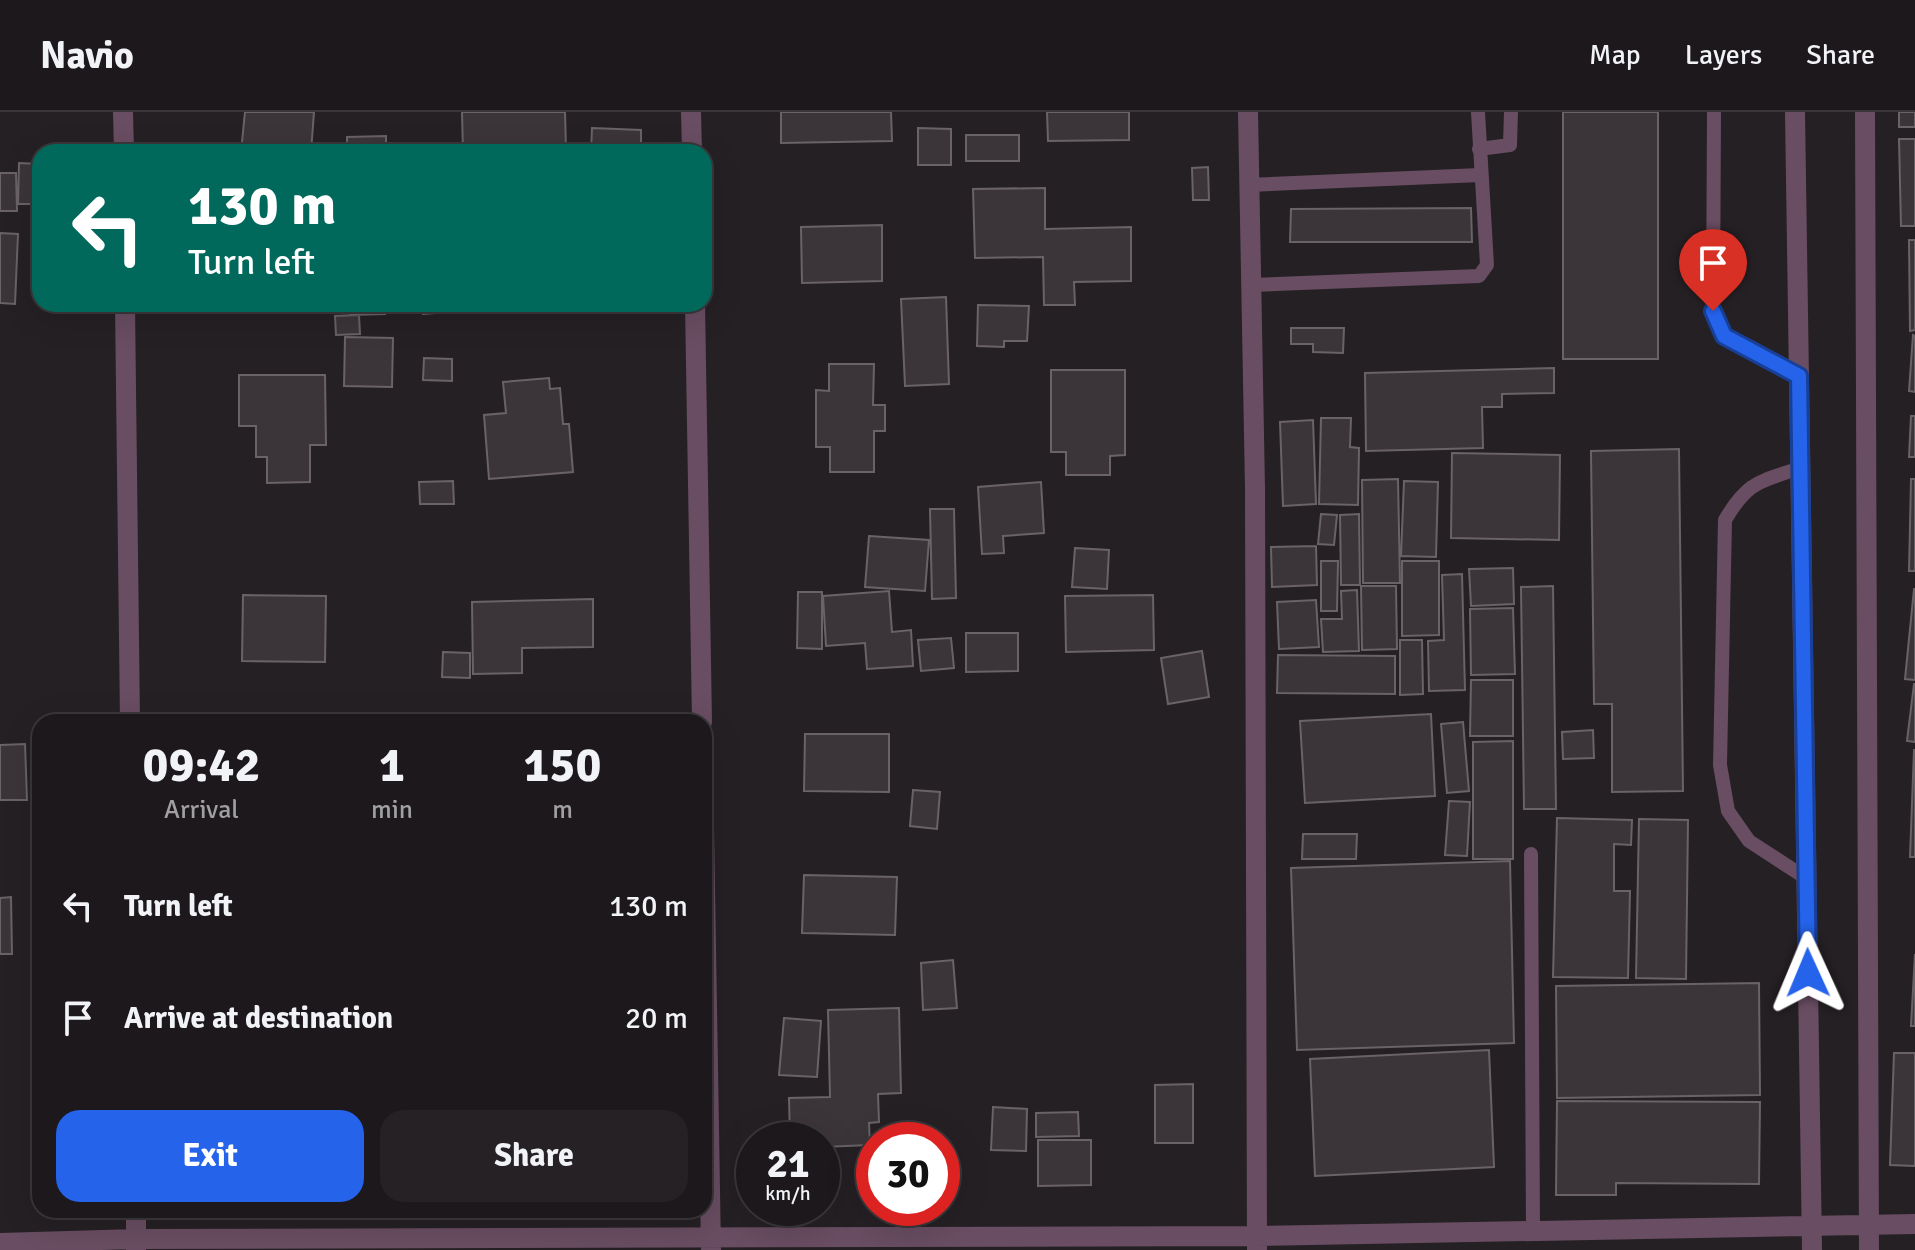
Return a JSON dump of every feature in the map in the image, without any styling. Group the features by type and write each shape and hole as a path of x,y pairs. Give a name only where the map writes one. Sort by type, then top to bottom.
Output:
{"street":[{"path":"123,112 124,144"},
{"path":"691,112 692,144"},
{"path":"1248,112 1257,1243"},
{"path":"1795,112 1812,1250"},
{"path":"1865,112 1869,1250"},
{"path":"125,312 130,714"},
{"path":"695,312 702,714"},
{"path":"136,1218 136,1244"},
{"path":"711,1218 711,1243"},
{"path":"0,1243 1257,1243 1533,1231 1915,1224"}],"lane":[{"path":"1251,285 1479,276 1487,265 1478,112"},
{"path":"1479,149 1510,145 1511,112"},
{"path":"1714,112 1713,311 1724,336 1799,376"},
{"path":"1248,185 1480,175"},
{"path":"1800,468 1755,483 1740,494 1725,520 1720,765 1728,811 1749,841 1806,878"},
{"path":"1531,854 1533,1231"}],"building":[{"path":"245,112 314,112 312,144 242,144"},
{"path":"462,112 565,112 566,144 463,144"},
{"path":"781,112 891,112 892,141 781,143"},
{"path":"1047,112 1129,112 1129,140 1048,141"},
{"path":"1563,112 1658,112 1658,359 1563,359"},
{"path":"1899,112 1915,112 1915,127 1899,127"},
{"path":"592,128 641,130 641,144 591,144"},
{"path":"918,128 951,129 951,165 918,165"},
{"path":"966,135 1019,135 1019,161 966,161"},
{"path":"386,136 386,144 347,144 347,137"},
{"path":"1899,139 1915,139 1915,226 1901,226"},
{"path":"19,163 32,164 32,204 18,204"},
{"path":"1208,167 1209,200 1193,200 1192,168"},
{"path":"0,173 16,173 17,211 0,211"},
{"path":"1045,188 1045,229 1131,227 1131,281 1074,282 1075,305 1044,305 1043,257 975,258 973,189"},
{"path":"1471,208 1472,242 1290,242 1291,209"},
{"path":"882,225 882,281 802,283 801,227"},
{"path":"0,233 18,234 15,304 0,303"},
{"path":"1909,240 1915,240 1915,330 1910,331"},
{"path":"946,297 949,384 905,386 901,299"},
{"path":"978,305 1029,306 1027,341 1004,341 1004,347 977,346"},
{"path":"350,312 385,312 385,314 350,315"},
{"path":"359,315 360,334 336,335 335,316"},
{"path":"1291,328 1344,328 1343,353 1313,352 1313,344 1291,344"},
{"path":"1915,336 1915,392 1909,391"},
{"path":"345,337 393,338 392,387 344,386"},
{"path":"424,358 452,359 452,381 423,380"},
{"path":"829,364 874,364 873,405 885,405 885,431 874,431 874,472 830,472 830,447 816,447 816,390 829,391"},
{"path":"1554,368 1554,393 1502,394 1502,407 1482,407 1483,448 1366,451 1365,373"},
{"path":"1051,370 1125,370 1125,455 1110,456 1110,475 1066,475 1066,452 1051,452"},
{"path":"239,375 325,375 326,445 310,445 310,482 267,483 267,457 256,457 256,426 239,426"},
{"path":"549,378 550,389 560,388 563,424 569,424 573,472 489,479 484,415 506,413 503,382"},
{"path":"1911,416 1915,416 1915,457 1909,457"},
{"path":"1321,418 1351,418 1350,447 1359,448 1358,505 1319,504"},
{"path":"1313,420 1316,504 1283,506 1280,422"},
{"path":"1679,449 1683,791 1612,792 1612,704 1594,704 1591,451"},
{"path":"1452,453 1560,455 1559,540 1451,538"},
{"path":"1398,479 1400,583 1363,583 1362,480"},
{"path":"1911,479 1915,479 1915,571 1909,571"},
{"path":"453,481 454,504 420,504 419,482"},
{"path":"1404,481 1438,482 1436,557 1401,556"},
{"path":"1041,482 1044,533 1003,536 1004,553 982,554 978,487"},
{"path":"930,509 954,509 956,598 932,599"},
{"path":"1321,514 1337,515 1334,545 1318,544"},
{"path":"1359,514 1360,585 1341,585 1340,515"},
{"path":"869,536 929,540 925,591 865,587"},
{"path":"1316,546 1317,585 1272,587 1271,547"},
{"path":"1075,548 1109,550 1107,589 1072,587"},
{"path":"1321,561 1338,561 1337,611 1321,611"},
{"path":"1402,561 1439,561 1439,635 1402,636"},
{"path":"1513,568 1514,604 1471,606 1469,569"},
{"path":"1462,574 1465,690 1429,691 1428,641 1444,640 1442,575"},
{"path":"1361,586 1396,586 1397,649 1362,650"},
{"path":"1553,586 1556,809 1524,809 1521,587"},
{"path":"1915,589 1915,680 1905,679"},
{"path":"1357,590 1359,651 1323,652 1321,619 1342,619 1341,591"},
{"path":"889,591 892,632 911,630 913,666 867,669 865,643 826,646 823,596"},
{"path":"798,592 822,592 822,649 797,648"},
{"path":"243,595 326,596 325,662 242,661"},
{"path":"1153,595 1154,650 1066,652 1065,596"},
{"path":"593,599 593,647 522,648 522,673 473,674 472,602"},
{"path":"1316,600 1319,647 1279,649 1277,602"},
{"path":"1513,608 1515,674 1471,675 1470,609"},
{"path":"966,633 1018,633 1018,671 966,672"},
{"path":"951,638 954,668 921,671 918,640"},
{"path":"1400,640 1422,640 1423,694 1400,695"},
{"path":"1202,651 1209,697 1168,704 1161,658"},
{"path":"443,652 470,653 470,678 442,677"},
{"path":"1278,655 1395,656 1395,694 1277,693"},
{"path":"1471,680 1513,680 1513,736 1470,736"},
{"path":"1915,684 1915,742 1907,741"},
{"path":"1431,714 1435,796 1305,803 1300,721"},
{"path":"1463,722 1469,791 1447,793 1441,724"},
{"path":"1593,730 1594,758 1563,759 1562,732"},
{"path":"805,734 889,734 889,792 804,791"},
{"path":"1513,741 1513,859 1473,859 1473,742"},
{"path":"25,744 27,800 0,800 0,745"},
{"path":"1914,750 1915,857 1910,857"},
{"path":"913,790 940,792 937,829 910,826"},
{"path":"1449,801 1470,802 1467,856 1445,855"},
{"path":"1557,818 1632,820 1631,845 1614,844 1614,891 1630,891 1628,978 1553,977"},
{"path":"1639,819 1688,820 1686,979 1636,978"},
{"path":"1303,834 1357,834 1356,859 1302,859"},
{"path":"1510,861 1514,1043 1297,1050 1291,868"},
{"path":"804,875 897,877 895,935 802,933"},
{"path":"11,897 12,954 0,954 0,898"},
{"path":"1915,954 1915,1026 1911,1026"},
{"path":"953,960 957,1008 923,1010 921,963"},
{"path":"1759,983 1760,1095 1557,1098 1556,986"},
{"path":"899,1008 901,1093 878,1094 879,1122 856,1122 856,1146 840,1146 840,1122 790,1122 789,1098 830,1097 828,1010"},
{"path":"784,1018 821,1021 817,1077 779,1075"},
{"path":"1489,1050 1494,1167 1315,1176 1310,1059"},
{"path":"1894,1053 1915,1053 1915,1166 1890,1165"},
{"path":"1193,1084 1193,1143 1155,1143 1155,1085"},
{"path":"1557,1101 1760,1102 1759,1184 1616,1183 1616,1195 1556,1195"},
{"path":"993,1107 1027,1109 1026,1151 991,1150"},
{"path":"1078,1112 1079,1136 1036,1137 1036,1113"},
{"path":"1038,1140 1091,1140 1091,1185 1038,1186"}],"route":[{"path":"1713,311 1724,336 1799,376 1808,973"}]}
